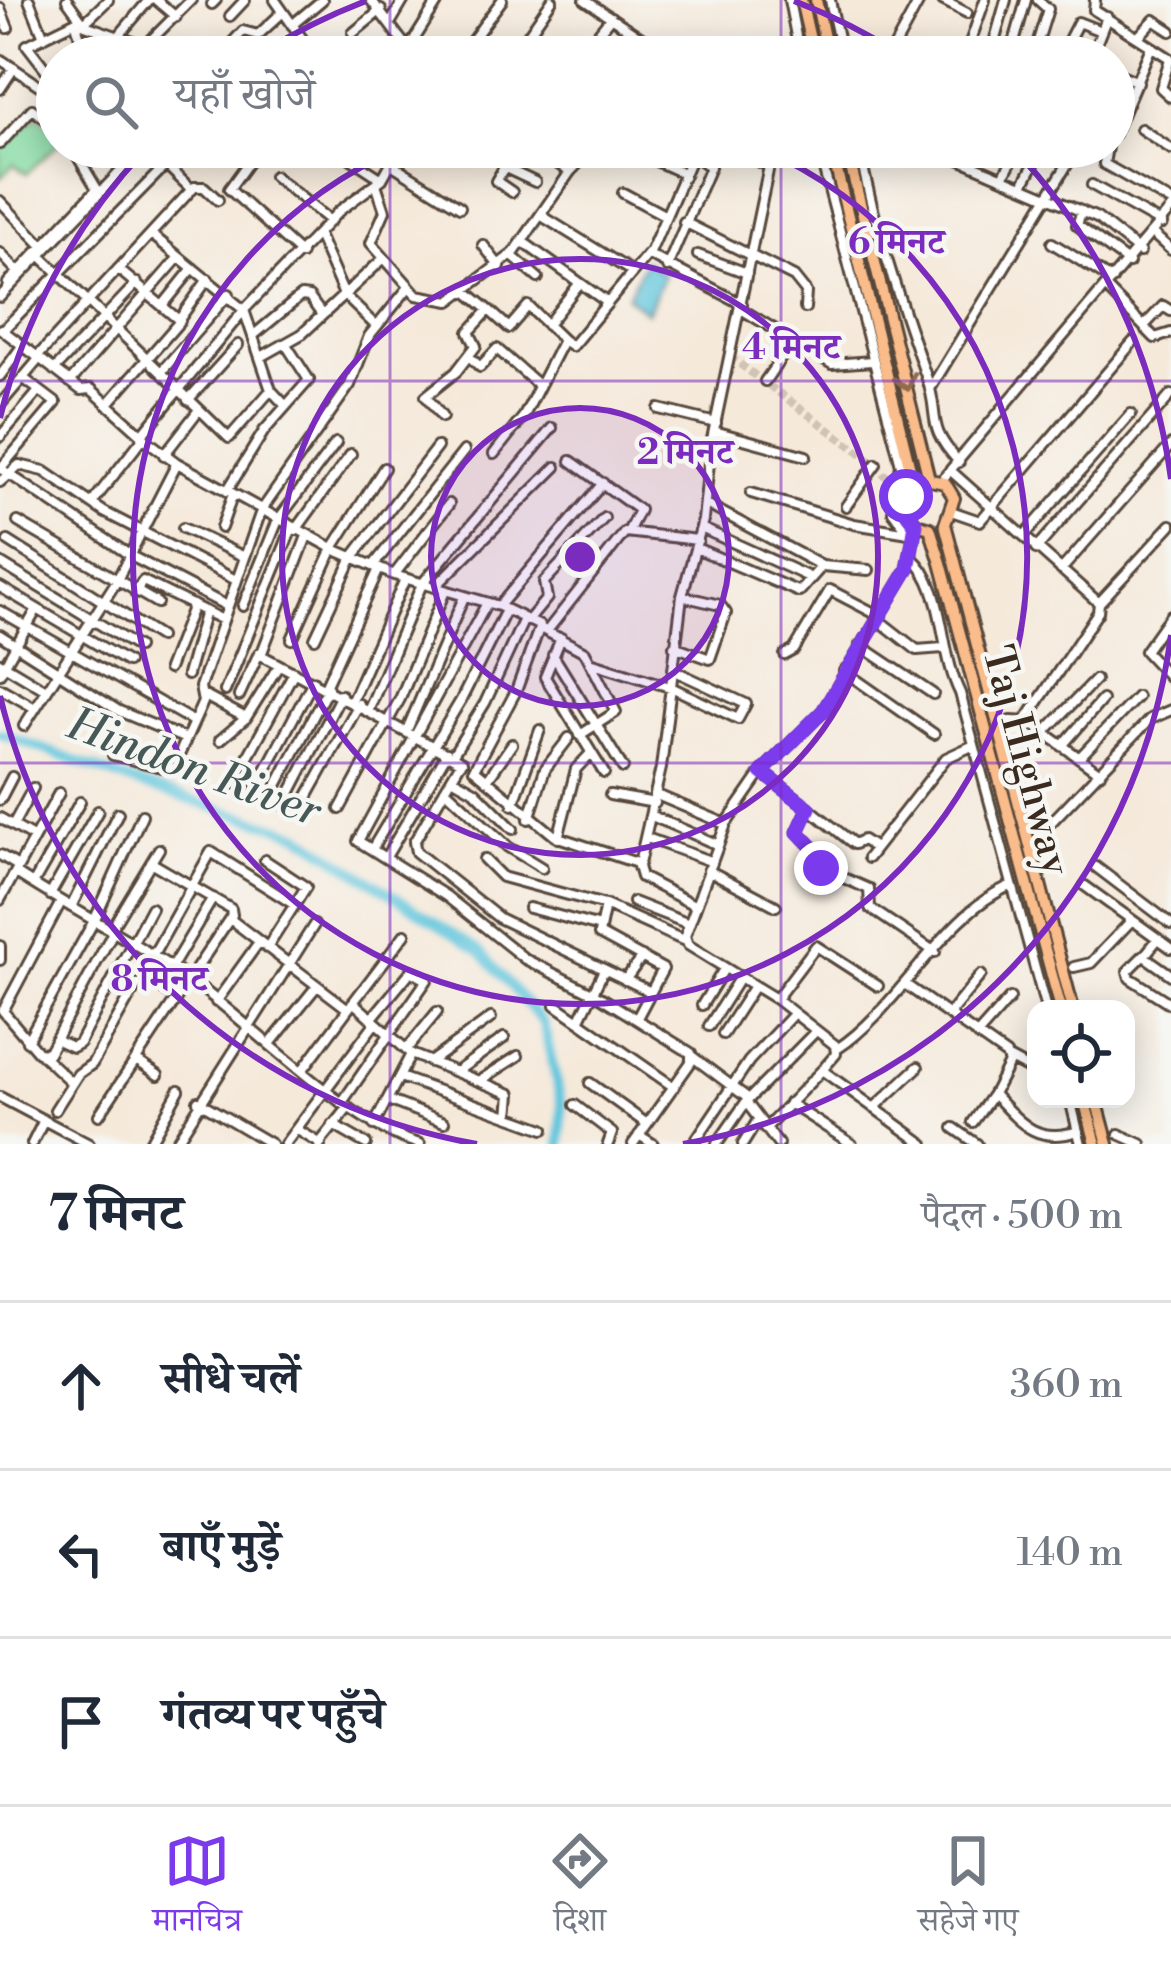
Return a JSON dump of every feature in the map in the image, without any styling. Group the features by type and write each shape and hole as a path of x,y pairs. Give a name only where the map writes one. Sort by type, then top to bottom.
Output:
{"main road":[{"path":"802,0 810,36"},
{"path":"816,0 824,36"},
{"path":"837,168 914,485 905,505 913,532"},
{"path":"851,168 921,437 935,480 953,494 954,512 945,524 1070,1000"},
{"path":"914,485 935,480"},
{"name":"Taj Highway","path":"913,532 930,528 1058,1000"},
{"path":"1086,1108 1096,1144"},
{"path":"1098,1108 1108,1144"}],"street":[{"path":"29,0 44,36"},
{"path":"67,0 81,36"},
{"path":"46,36 79,23 108,0"},
{"path":"129,0 140,10"},
{"path":"118,36 153,0 176,17"},
{"path":"159,36 190,0"},
{"path":"230,16 245,0"},
{"path":"275,0 299,36"},
{"path":"292,25 322,0"},
{"path":"371,0 401,36"},
{"path":"391,22 404,0"},
{"path":"420,36 439,0"},
{"path":"475,36 502,0"},
{"path":"527,36 552,0"},
{"path":"585,0 638,36"},
{"path":"789,0 796,36"},
{"path":"830,0 838,36"},
{"path":"900,36 920,0"},
{"path":"942,0 967,13"},
{"path":"972,36 985,0"},
{"path":"997,36 1006,0"},
{"path":"1016,36 1026,0"},
{"path":"1038,0 1048,9 1040,36"},
{"path":"1095,0 1092,8 1171,58 1161,92 1171,98"},
{"path":"0,8 8,28"},
{"path":"353,33 381,10"},
{"path":"239,36 244,31 258,35 283,12"},
{"path":"596,36 611,17"},
{"path":"1100,36 1107,17"},
{"path":"1138,37 1154,20 1171,32"},
{"path":"1071,36 1078,22 1102,31"},
{"path":"79,23 111,36"},
{"path":"1135,88 1152,46"},
{"path":"0,59 36,83"},
{"path":"0,89 14,68"},
{"path":"0,144 32,109 36,112"},
{"path":"1141,129 1171,149"},
{"path":"0,294 97,189 84,168"},
{"path":"0,294 124,168"},
{"path":"157,168 2,333 70,382 92,389 177,464 294,529 394,575 502,608 579,647 616,712 574,736 545,769 530,819"},
{"path":"170,168 192,190"},
{"path":"244,168 229,189 301,254"},
{"path":"361,168 379,181 385,211 370,240 410,287 428,300 452,301 512,256 573,168"},
{"path":"92,502 177,388 244,310 330,221 379,181 387,168"},
{"path":"412,168 460,207"},
{"path":"503,168 496,183 512,192"},
{"path":"505,168 535,182"},
{"path":"563,168 569,172"},
{"path":"672,168 683,173"},
{"path":"466,291 509,328 528,306 572,346 649,253 686,168"},
{"path":"667,267 710,168"},
{"path":"696,906 641,877 639,864 656,799 682,596 698,544 715,427 769,168"},
{"path":"685,941 726,824 762,772 814,723 911,556 913,532 893,512 901,465 823,168"},
{"path":"864,168 898,302 930,389 932,422 959,462"},
{"path":"983,168 1082,211 1114,229 1140,252"},
{"path":"1003,177 1008,168"},
{"path":"1023,185 1032,168"},
{"path":"930,389 1066,168"},
{"path":"935,480 959,462 1162,224 1171,206 1110,168"},
{"path":"274,176 330,221"},
{"path":"1092,185 1162,224"},
{"path":"0,405 192,190 202,186 218,200"},
{"path":"623,193 664,215"},
{"path":"0,201 88,302 232,439 271,390"},
{"path":"1082,211 1079,228 1129,263"},
{"path":"542,216 631,271"},
{"path":"684,222 801,283 805,308"},
{"path":"151,234 244,310 271,390 285,405"},
{"path":"318,235 344,295 376,326"},
{"path":"1154,235 1171,250"},
{"path":"523,242 608,304"},
{"path":"1052,243 1108,283 1158,339 1171,333"},
{"path":"483,245 500,266"},
{"path":"649,253 832,364 872,361"},
{"path":"0,254 18,272"},
{"path":"698,255 748,273"},
{"path":"512,256 538,278"},
{"path":"70,382 179,257"},
{"path":"261,357 287,346 384,257"},
{"path":"163,304 193,268"},
{"path":"118,269 180,317"},
{"path":"107,405 208,279"},
{"path":"54,370 136,284"},
{"path":"547,325 579,284"},
{"path":"112,755 171,767 194,722 200,687 262,511 350,385 376,326 410,287"},
{"path":"161,372 229,294"},
{"path":"254,335 301,296 309,297 322,315"},
{"path":"1144,326 1162,306 1171,311"},
{"path":"442,417 426,396 469,356 476,346 469,332 489,310"},
{"path":"188,400 237,346 226,332"},
{"path":"494,454 524,416 562,340"},
{"path":"765,382 793,341"},
{"path":"954,512 980,521 1133,343"},
{"path":"0,376 22,346"},
{"path":"221,528 230,493 285,405 309,377 287,346"},
{"path":"469,356 480,367 497,349 537,384"},
{"path":"23,378 56,404 0,468 5,478 131,556 227,606"},
{"path":"0,437 39,391"},
{"path":"1036,549 1171,395"},
{"path":"659,409 806,456"},
{"path":"164,455 198,411"},
{"path":"1024,536 1131,414"},
{"path":"921,437 932,422"},
{"path":"369,710 422,584 552,428"},
{"path":"243,606 278,520 336,443"},
{"path":"1061,570 1171,445"},
{"path":"315,638 353,557 437,447"},
{"path":"271,797 326,687 376,567 464,452"},
{"path":"225,691 294,529 351,454"},
{"path":"474,769 544,629 628,530 639,510 571,460"},
{"path":"24,726 116,582 177,464"},
{"path":"846,506 876,464"},
{"path":"5,478 16,466 31,465 236,580"},
{"path":"434,588 556,467"},
{"path":"292,639 333,548 384,468"},
{"path":"951,471 1099,603"},
{"path":"371,850 433,745 502,608 603,483"},
{"path":"751,493 854,524 913,532"},
{"path":"394,575 449,504"},
{"path":"706,504 822,566 868,570"},
{"path":"386,857 485,703 526,620 547,598 544,582 604,518"},
{"path":"18,522 157,603"},
{"path":"1026,720 1098,612 1099,603 1171,525"},
{"path":"183,528 245,557"},
{"path":"701,528 809,577"},
{"path":"628,530 698,544 796,592 822,566"},
{"path":"239,696 308,536"},
{"path":"8,542 159,637"},
{"path":"911,556 929,575 943,648 1044,1000"},
{"path":"0,563 137,647"},
{"path":"46,590 56,573"},
{"path":"300,811 355,702 405,579"},
{"path":"135,592 143,581 223,620"},
{"path":"0,587 127,662"},
{"path":"785,655 794,650 830,590 877,616 917,650 943,648"},
{"path":"340,809 390,720 445,591"},
{"path":"674,646 710,659 726,613 720,605 682,596"},
{"path":"411,732 464,597"},
{"path":"487,603 411,732 359,838 476,918 525,959 637,1018 693,1057 748,1101 768,1135"},
{"path":"168,669 193,605"},
{"path":"37,609 1,667 46,690"},
{"path":"0,611 194,722"},
{"path":"188,675 205,611"},
{"path":"1171,615 1145,655 1171,679"},
{"path":"1162,627 1171,634"},
{"path":"0,635 119,711 186,739"},
{"path":"561,638 545,677 574,736 604,773"},
{"path":"860,645 933,694"},
{"path":"260,651 474,769 558,838 639,864"},
{"path":"553,654 623,768"},
{"path":"590,662 673,688 738,719 746,704 673,670"},
{"path":"220,740 245,718 279,665"},
{"path":"844,671 934,734"},
{"path":"233,784 294,672"},
{"path":"1044,733 1095,680"},
{"path":"254,792 313,681"},
{"path":"0,688 35,708"},
{"path":"202,694 245,718"},
{"path":"284,805 341,695"},
{"path":"1079,758 1136,697"},
{"path":"1062,746 1102,700"},
{"path":"1039,836 1170,707"},
{"path":"1011,721 1026,720 1100,773"},
{"path":"513,805 540,730"},
{"path":"487,780 512,744"},
{"path":"868,859 946,758 974,745"},
{"path":"558,838 578,765 591,753"},
{"path":"453,757 452,778 414,842 416,852 499,918 651,992"},
{"path":"762,772 854,844 865,840 875,848"},
{"path":"0,800 12,777"},
{"path":"452,778 475,791 513,829"},
{"path":"13,825 33,788"},
{"path":"445,789 508,847 542,868"},
{"path":"0,899 2,888 59,794"},
{"path":"610,795 656,799 726,824"},
{"path":"33,884 80,802"},
{"path":"809,808 798,832 819,854 821,868 869,889 870,908 935,952"},
{"path":"50,895 98,811"},
{"path":"71,907 118,813"},
{"path":"73,815 90,826"},
{"path":"27,1042 95,919 142,815"},
{"path":"652,816 717,844"},
{"path":"0,818 33,836"},
{"path":"646,838 709,866 776,906"},
{"path":"41,1053 48,1053 138,876 159,849"},
{"path":"152,957 190,884 214,852 295,905"},
{"path":"0,855 33,884 189,979 374,1125 421,1144"},
{"path":"484,859 502,878 605,905 685,941 776,999 837,1049"},
{"path":"216,1001 306,886 265,860"},
{"path":"100,1115 230,919 231,909 152,863"},
{"path":"1096,867 1171,924"},
{"path":"743,1144 768,1135 789,1102 837,1049 906,985 988,896 1012,885"},
{"path":"1085,886 1171,949"},
{"path":"170,970 213,898"},
{"path":"61,902 3,1011 2,1022 72,1083"},
{"path":"633,902 689,924"},
{"path":"605,905 602,937 663,969 637,1018"},
{"path":"55,1039 72,1047 79,1043 151,908"},
{"path":"529,908 600,927"},
{"path":"230,919 316,987 373,1021 408,1052 511,1094 509,1116"},
{"path":"1074,967 1091,963 1132,920"},
{"path":"175,1144 198,1101 314,925"},
{"path":"304,1068 405,934"},
{"path":"1158,939 1128,974 1171,1004"},
{"path":"0,946 0,960"},
{"path":"776,999 816,946 878,986"},
{"path":"1144,955 1171,975"},
{"path":"626,980 642,957"},
{"path":"702,1005 724,969"},
{"path":"580,1019 604,970"},
{"path":"285,1144 411,971 427,980 320,1144 296,1129"},
{"path":"949,1014 981,975"},
{"path":"710,1026 740,976"},
{"path":"55,1110 72,1083 92,1064 136,984 152,981 176,999"},
{"path":"906,985 1027,1068"},
{"path":"724,1034 754,986"},
{"path":"270,1044 316,987"},
{"path":"978,1034 1010,998"},
{"path":"556,1005 674,1087"},
{"path":"374,1125 408,1052 437,1012"},
{"path":"693,1144 732,1086 794,1013"},
{"path":"430,1062 491,1018"},
{"path":"717,1144 748,1101 816,1030"},
{"path":"454,1073 504,1038"},
{"path":"478,1082 518,1056"},
{"path":"632,1144 693,1057"},
{"path":"973,1122 993,1094 1009,1058"},
{"path":"136,1060 158,1075"},
{"path":"874,1108 918,1067"},
{"path":"823,1069 924,1144"},
{"path":"400,1077 544,1129"},
{"path":"590,1084 648,1124"},
{"path":"149,1144 179,1090"},
{"path":"993,1094 1048,1140 1078,1131"},
{"path":"0,1097 89,1144"},
{"path":"388,1100 444,1122"},
{"path":"198,1101 271,1144"},
{"path":"789,1102 852,1144"},
{"path":"575,1105 612,1133 608,1144"},
{"path":"1072,1108 1082,1144"},
{"path":"32,1144 44,1120"},
{"path":"333,1125 365,1144"},
{"path":"954,1127 976,1144"},
{"path":"1119,1134 1141,1144"},
{"path":"639,1135 653,1144"}],"green space":[{"path":"36,117 36,165 26,174 14,164 0,178 0,149"}],"water":[{"path":"645,260 664,275 647,312 627,297"}],"waterway":[{"name":"Hindon River","path":"0,733 132,782 297,833 480,951 543,1023 562,1106 561,1144"}],"tunnel":[{"path":"730,357 876,464 896,489"}],"route":[{"path":"821,868 819,854 798,832 809,808 762,772 814,723 905,575 916,524 908,514 906,496"}]}
